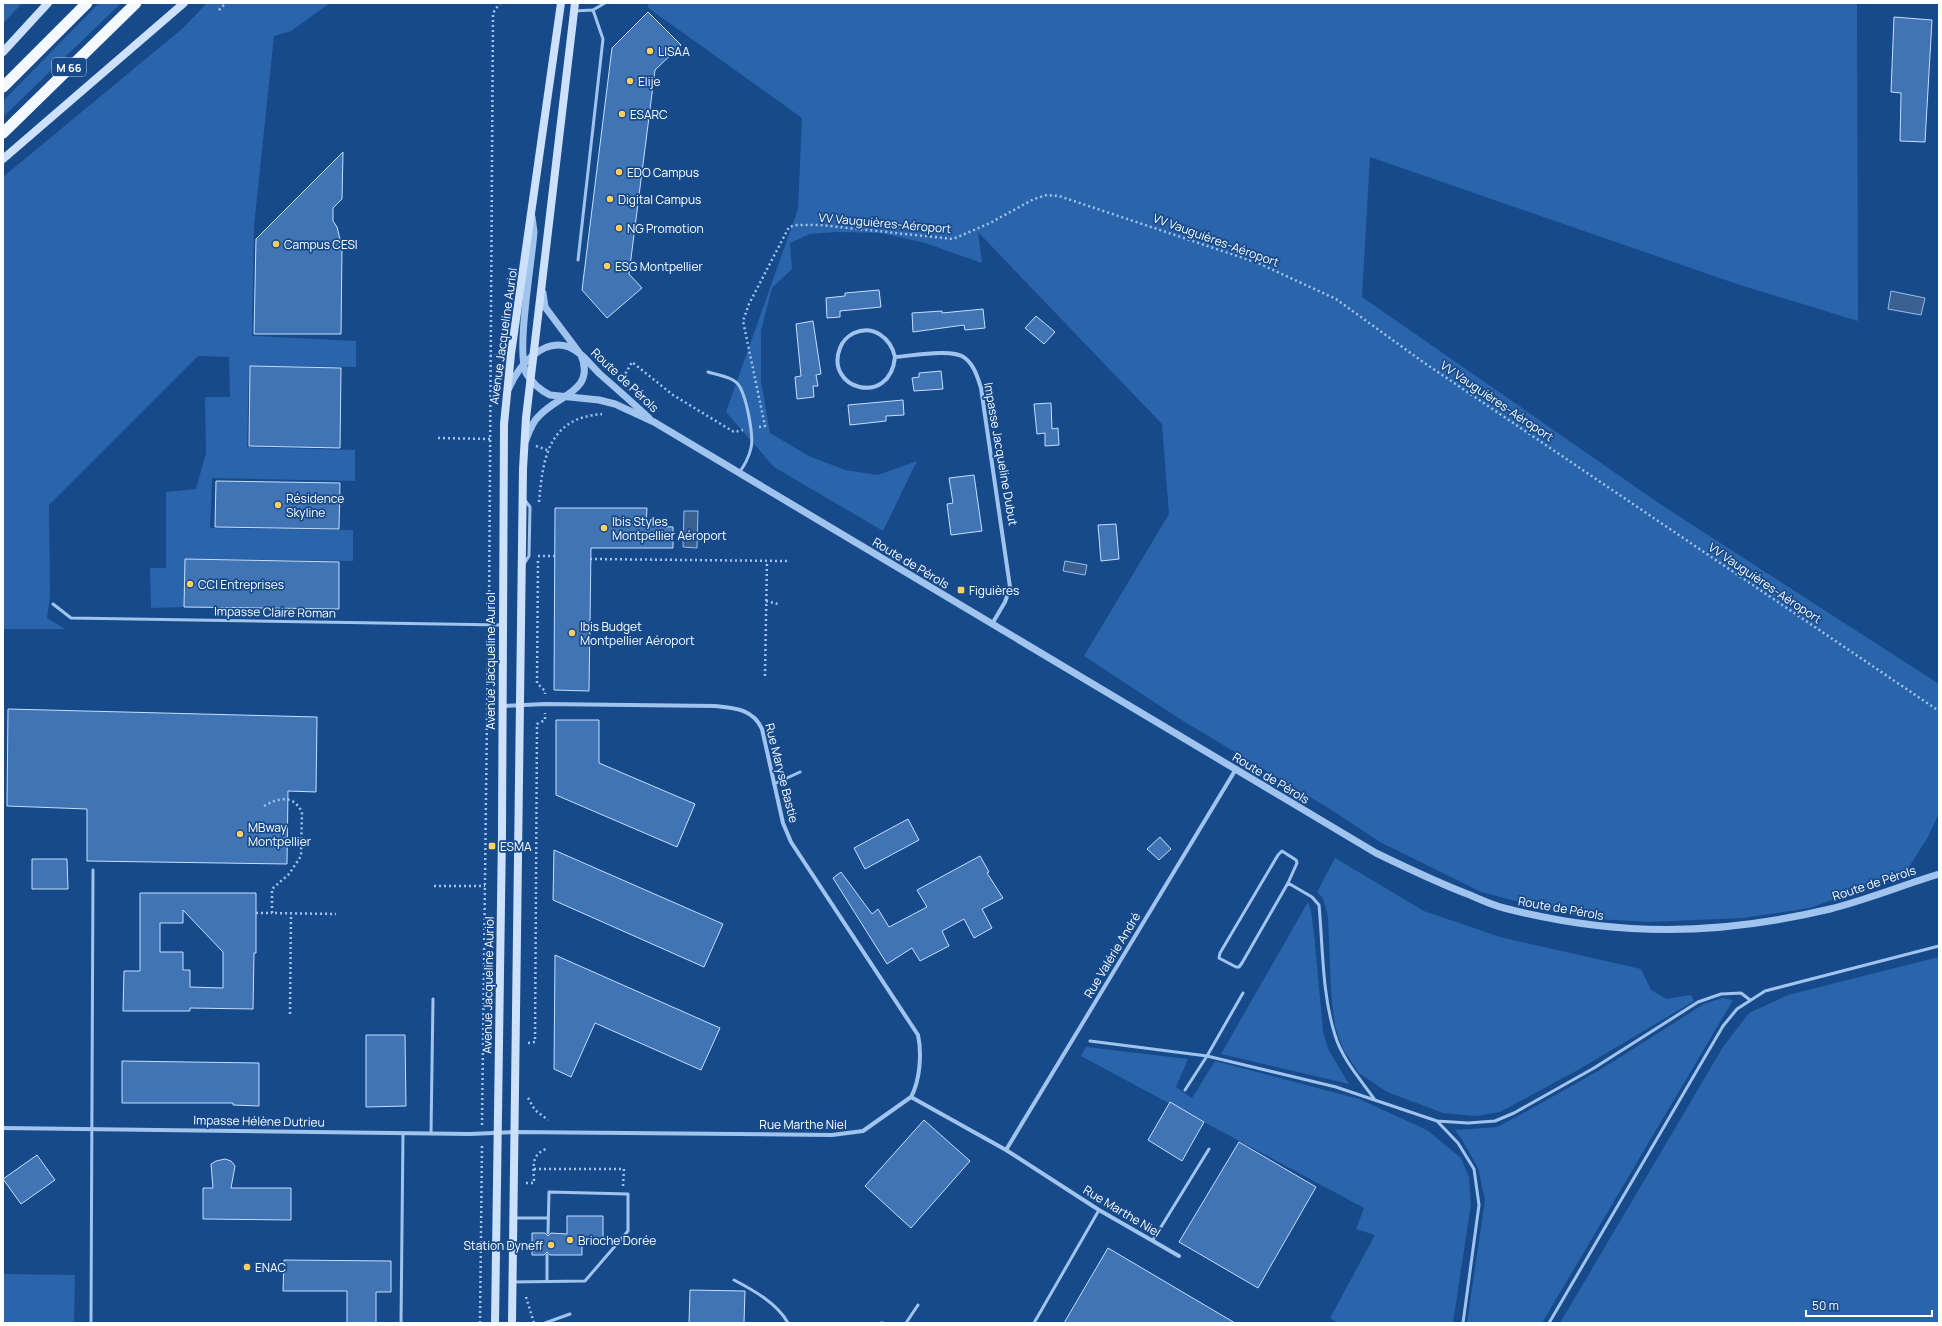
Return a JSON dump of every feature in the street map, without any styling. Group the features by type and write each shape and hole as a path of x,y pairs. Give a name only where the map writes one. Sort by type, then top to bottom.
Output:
{"highway":[{"name":"M 66","path":"3,87 87,3"},
{"name":"M 66","path":"3,133 136,3"}],"main road":[{"path":"3,52 48,3"},
{"name":"M 66","path":"3,159 184,3"},
{"name":"Avenue Jacqueline Auriol","path":"495,1323 504,440 506,395 561,3"},
{"path":"512,1323 519,833 518,706 522,496 531,380 574,7"}],"street":[{"path":"532,217 534,232 523,340 524,365 531,380 545,393 563,397"},
{"path":"525,442 532,424 538,416 563,397 573,392 582,381 585,367 581,355 545,307 542,283"},
{"path":"863,330 872,331 885,338 893,348 895,357 894,367 890,376 883,383 869,388 854,386 846,381 840,373 837,364 841,345 846,338 863,330"},
{"path":"506,395 518,371 534,355 546,348 560,345 568,347 581,355"},
{"name":"Impasse Jacqueline Dubut","path":"895,357 952,353 965,357 975,370 981,388 1010,587 1005,602 992,624"},
{"name":"Route de Pérols","path":"581,355 654,422"},
{"name":"Route de Pérols","path":"563,397 599,400 615,404 654,422 1376,853 1431,880 1502,908 1570,922 1621,929 1693,930 1754,924 1831,909 1939,874"},
{"name":"Rue Maryse Bastie","path":"502,706 545,704 715,706 731,707 746,712 758,720 762,729 783,823 791,842 918,1035 920,1048 918,1070 916,1085 911,1097"},
{"name":"Rue Valérie André","path":"1006,1150 1236,770"},
{"name":"Rue Marthe Niel","path":"515,1132 850,1134 870,1128 888,1112 911,1097 1006,1150 1099,1210 1179,1256"},
{"name":"Impasse Hélène Dutrieu","path":"3,1128 482,1134 515,1132"}],"lane":[{"path":"574,7 594,10 605,3"},
{"path":"578,260 603,38 594,10"},
{"path":"708,372 736,382 742,390 750,428 751,447 738,473"},
{"path":"521,567 529,556 530,507 522,496"},
{"name":"Impasse Claire Roman","path":"54,604 71,618 502,625"},
{"path":"774,784 800,772"},
{"path":"1282,851 1296,860 1297,863 1288,883 1239,967 1236,967 1219,958 1220,953 1278,855 1282,851"},
{"path":"91,1323 93,870"},
{"path":"1288,883 1312,897 1319,905 1327,996 1335,1037 1348,1062 1375,1100"},
{"path":"1549,1323 1723,1026 1737,1009 1765,991 1939,946"},
{"path":"1186,1090 1243,993"},
{"path":"1090,1041 1207,1056 1336,1087 1437,1121 1468,1123 1495,1121 1514,1113 1594,1068 1698,1002 1721,994 1741,993 1750,1000"},
{"path":"431,1133 433,999"},
{"path":"1437,1121 1458,1143 1474,1169 1478,1205 1463,1323"},
{"path":"401,1323 403,1133"},
{"path":"1153,1240 1209,1149"},
{"path":"513,1282 585,1281 628,1231 628,1194 549,1192 548,1233"},
{"path":"1034,1323 1099,1210"},
{"path":"514,1218 548,1218"},
{"path":"547,1255 547,1281"},
{"path":"734,1280 754,1290 784,1316 788,1323"},
{"path":"906,1323 918,1305"},
{"path":"545,1323 570,1314"}],"path":[{"path":"218,10 226,3"},
{"path":"480,1323 486,886 493,13 500,3"},
{"name":"VV Vauguières-Aéroport","path":"750,428 765,426 743,318 789,227 799,224 820,225 953,239 990,223 1034,199 1047,195 1059,196 1258,263 1336,299 1423,362 1939,711"},
{"path":"438,438 489,439"},
{"path":"539,506 542,473 547,450"},
{"path":"527,1050 527,1043 535,1042 537,724 545,720 545,691 537,683 538,549"},
{"path":"529,556 555,556"},
{"path":"590,559 787,562"},
{"path":"765,676 767,561"},
{"path":"766,601 772,601 778,604"},
{"path":"264,806 281,798 290,799 300,807 302,812 302,856 289,874 272,889 272,913"},
{"path":"434,886 486,886"},
{"path":"256,913 336,914"},
{"path":"290,1014 291,914"},
{"path":"526,1092 527,1097 535,1110 548,1120"},
{"path":"525,1183 534,1183 535,1157 538,1152 546,1149"},
{"path":"534,1169 624,1169 623,1194"}],"shaded area":[{"path":"3,3 22,3 3,24"},
{"path":"99,3 121,3 3,117 3,101"},
{"path":"207,3 330,3 291,31 274,36 254,226 252,336 356,341 356,367 249,366 247,447 355,450 355,481 212,478 210,528 353,530 353,561 185,559 184,607 151,608 150,568 166,568 166,492 196,489 206,453 205,397 230,397 229,357 198,356 49,505 50,596 47,618 65,629 3,629 3,177 183,28"},
{"path":"650,3 1857,3 1858,321 1737,284 1370,157 1362,297 1663,506 1939,684 1939,813 1928,837 1905,873 1810,908 1743,918 1649,922 1597,919 1538,907 1481,892 1380,842 1330,809 1180,719 1084,656 1169,514 1162,424 978,232 982,263 925,243 881,233 836,232 810,234 790,243 792,269 772,288 761,331 761,381 770,433 809,456 845,470 878,475 917,461 883,531 774,467 726,412 798,209 802,118 647,7"},
{"path":"1891,291 1925,298 1921,315 1888,309"},
{"path":"684,511 698,511 697,548 683,547"},
{"path":"1065,561 1087,565 1085,575 1063,571"},
{"path":"1335,858 1424,911 1500,937 1641,969 1651,990 1666,999 1691,995 1694,1001 1578,1070 1500,1112 1476,1116 1443,1113 1387,1092 1359,1073 1343,1049 1335,1026 1331,992 1328,917 1323,898 1317,892"},
{"path":"1308,902 1311,911 1314,933 1323,1031 1328,1049 1349,1084 1221,1054"},
{"path":"1939,957 1939,1323 1560,1323 1723,1047 1749,1013 1788,995"},
{"path":"1722,998 1733,1000 1542,1323 1467,1323 1485,1200 1478,1168 1455,1130 1497,1127 1598,1071 1704,1004"},
{"path":"1086,1047 1188,1059 1176,1087 1192,1098 1215,1061 1359,1099 1427,1130 1461,1158 1469,1177 1471,1204 1453,1323 1338,1323 1330,1318 1375,1235 1356,1229 1364,1208 1081,1056"},
{"path":"3,1274 75,1275 74,1323 3,1323"}],"building":[{"name":"EDO Campus","path":"648,12 681,45 655,70 629,274 642,288 607,318 582,290 612,48"},
{"path":"1894,17 1932,20 1925,142 1900,141 1901,93 1891,92"},
{"name":"Campus CESI","path":"343,152 342,199 333,208 333,221 337,227 342,247 341,334 254,334 256,239"},
{"path":"879,290 881,307 840,311 840,317 827,318 826,298 845,296 845,293"},
{"path":"983,309 985,328 965,330 964,325 913,332 912,313 942,311 942,313"},
{"path":"1036,316 1055,332 1044,344 1025,328"},
{"path":"813,321 821,374 816,375 818,386 813,386 814,397 797,399 795,377 801,376 796,324"},
{"path":"250,366 341,368 340,448 249,446"},
{"path":"941,371 943,389 914,391 912,378 919,377 919,373"},
{"path":"903,400 904,415 886,416 886,421 850,425 848,405"},
{"path":"1051,403 1052,429 1058,428 1059,445 1045,446 1045,433 1037,434 1034,404"},
{"path":"974,475 982,531 951,535 947,504 953,503 949,478"},
{"name":"Résidence Skyline","path":"216,481 340,483 339,529 215,527"},
{"path":"555,508 647,508 646,526 673,527 673,548 591,548 589,691 554,690"},
{"path":"1116,524 1119,559 1101,561 1098,525"},
{"path":"185,559 339,562 339,609 184,607"},
{"path":"8,709 317,717 316,792 288,791 287,864 87,861 87,809 7,806"},
{"path":"556,720 599,720 599,763 695,804 677,847 556,795"},
{"path":"908,819 919,840 865,869 854,848"},
{"path":"1160,837 1171,849 1159,860 1147,849"},
{"path":"554,850 723,924 704,967 553,900"},
{"path":"980,856 989,872 987,873 1003,898 982,909 992,928 974,938 964,919 942,931 949,946 920,961 912,948 887,964 833,878 841,872 872,914 878,909 889,927 927,907 917,890"},
{"path":"32,859 67,859 68,889 32,889"},
{"path":"140,893 256,893 256,953 254,953 253,1009 190,1008 190,1011 123,1011 124,971 140,971","holes":["183,910 223,952 223,988 190,987 190,970 183,970 183,952 160,952 160,923 183,923"]},
{"path":"555,955 720,1028 701,1070 595,1023 571,1077 554,1069"},
{"path":"366,1035 405,1035 406,1106 366,1107"},
{"path":"122,1061 259,1063 259,1106 233,1105 233,1103 122,1103"},
{"path":"1170,1102 1204,1122 1182,1161 1148,1140"},
{"path":"924,1120 970,1161 911,1228 865,1186"},
{"path":"1239,1142 1316,1187 1258,1288 1179,1242"},
{"path":"37,1155 55,1180 21,1204 3,1179"},
{"path":"225,1159 231,1161 235,1166 231,1188 291,1188 291,1220 203,1219 203,1188 213,1188 211,1164"},
{"path":"567,1216 603,1216 603,1239 582,1239 582,1255 550,1255 547,1252 544,1255 532,1255 532,1233 545,1233 548,1236 551,1233 567,1234"},
{"path":"1108,1248 1235,1323 1064,1323"},
{"path":"284,1260 391,1261 391,1292 376,1292 376,1323 347,1323 347,1291 283,1291"},
{"path":"690,1290 745,1291 744,1323 689,1323"}],"place":[{"name":"LISAA","path":"650,51"},
{"name":"Elije","path":"630,81"},
{"name":"ESARC","path":"622,114"},
{"name":"EDO Campus","path":"619,172"},
{"name":"Digital Campus","path":"610,199"},
{"name":"NG Promotion","path":"619,228"},
{"name":"Campus CESI","path":"276,244"},
{"name":"ESG Montpellier","path":"607,266"},
{"name":"Résidence Skyline","path":"278,505"},
{"name":"Ibis Styles Montpellier Aéroport","path":"604,528"},
{"name":"CCI Entreprises","path":"190,584"},
{"name":"Figuières","path":"961,590"},
{"name":"Ibis Budget Montpellier Aéroport","path":"572,633"},
{"name":"MBway Montpellier","path":"240,834"},
{"name":"ESMA","path":"492,846"},
{"name":"Brioche Dorée","path":"570,1240"},
{"name":"Station Dyneff","path":"551,1245"},
{"name":"ENAC","path":"247,1267"}]}
